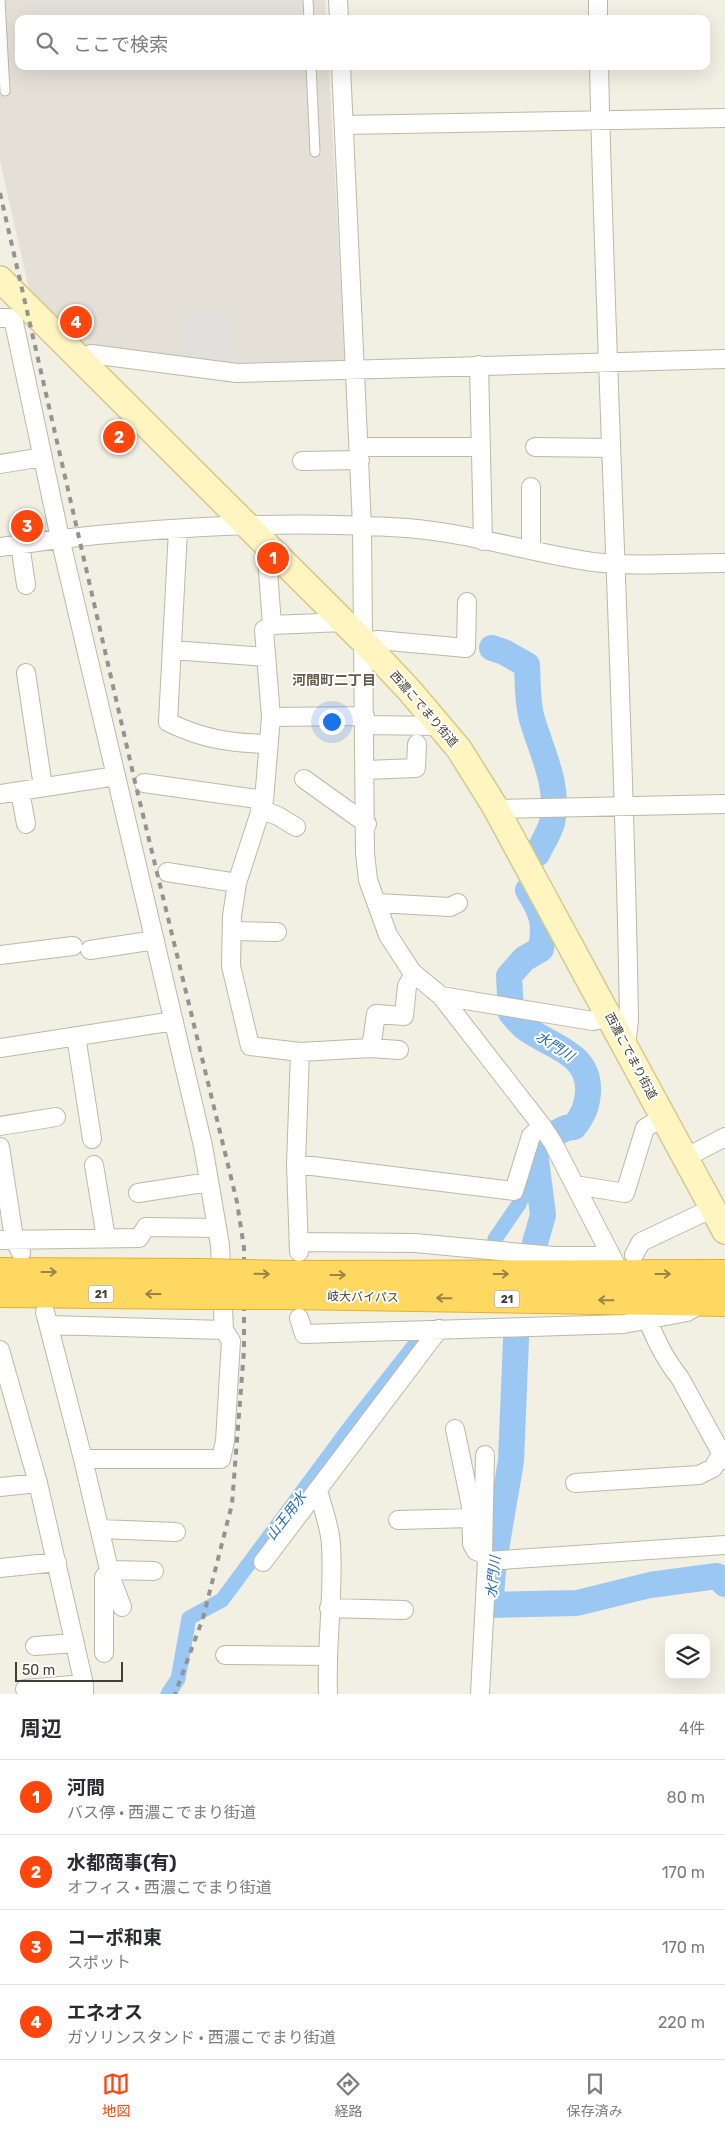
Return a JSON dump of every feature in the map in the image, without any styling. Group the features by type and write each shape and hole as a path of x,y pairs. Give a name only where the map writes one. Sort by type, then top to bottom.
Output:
{"highway":[{"name":"岐大バイパス","path":"0,1293 201,1284 295,1276 620,1262 725,1274"},
{"name":"岐大バイパス","path":"0,1272 201,1284"},
{"name":"岐大バイパス","path":"295,1276 645,1310 714,1302"}],"street":[{"path":"338,0 339,15"},
{"path":"598,0 598,15"},
{"path":"341,70 360,454 366,721 367,824 365,853 368,880 388,935 414,974 441,996 546,1133 620,1262 641,1242 713,1208"},
{"path":"599,70 614,564 626,807 629,1020 626,1047"},
{"path":"344,125 725,118"},
{"name":"西濃こでまり街道","path":"0,279 364,642 459,749 496,809 725,1231"},
{"path":"0,318 13,318 60,538 203,1146 220,1245 224,1330 231,1341 226,1441 221,1459 83,1459"},
{"path":"82,360 91,354 237,373 725,359"},
{"path":"479,365 483,541"},
{"path":"302,461 360,454 481,447"},
{"path":"535,447 611,448"},
{"path":"0,464 43,458"},
{"path":"531,487 531,549"},
{"path":"0,547 60,538 247,525 362,526 409,528 614,564 725,562"},
{"path":"178,530 168,722 192,734 232,743 268,744"},
{"path":"20,544 26,585"},
{"path":"266,544 272,625"},
{"path":"364,642 378,640 466,648 467,602"},
{"path":"344,622 272,625 264,630 271,717 262,805 237,883 232,930 231,966 250,1046 300,1052 371,1048 399,1050"},
{"path":"172,650 266,657"},
{"path":"26,673 43,787"},
{"path":"271,717 440,726"},
{"path":"366,770 416,768 417,744"},
{"path":"0,794 116,776"},
{"path":"304,779 367,824"},
{"path":"144,783 262,805 296,827"},
{"path":"20,791 26,824"},
{"path":"496,809 725,804"},
{"path":"167,872 237,883"},
{"path":"377,904 450,907 458,903"},
{"path":"232,930 277,932"},
{"path":"0,955 155,940"},
{"path":"371,1048 376,1014 404,1016 407,986 414,974"},
{"path":"441,996 593,1021 610,1017"},
{"path":"0,1048 174,1021"},
{"path":"76,1036 92,1139"},
{"path":"300,1052 295,1276 304,1334 624,1324 645,1310 672,1368 680,1378 723,1457 713,1468 699,1475 575,1483"},
{"path":"0,1126 56,1117"},
{"path":"575,1186 626,1193 645,1128 664,1117"},
{"path":"296,1164 514,1191 531,1136 546,1133"},
{"path":"685,1158 725,1137"},
{"path":"0,1147 12,1244 106,1238 138,1238 146,1228 217,1228"},
{"path":"94,1165 106,1238"},
{"path":"138,1193 209,1182"},
{"path":"122,1607 110,1570 47,1318 224,1330"},
{"path":"263,1562 440,1329"},
{"path":"0,1350 7,1399 38,1483 84,1689 25,1689"},
{"path":"455,1429 471,1506 472,1544 476,1550 490,1559 725,1545"},
{"path":"480,1694 490,1559 485,1455"},
{"path":"0,1486 38,1483"},
{"path":"318,1489 329,1524 331,1546 327,1656 328,1694"},
{"path":"398,1520 471,1518"},
{"path":"100,1529 176,1532"},
{"path":"0,1568 56,1562"},
{"path":"110,1570 154,1571"},
{"path":"104,1653 104,1577 110,1570"},
{"path":"329,1608 404,1610"},
{"path":"35,1646 75,1643"},
{"path":"225,1655 327,1656"}],"lane":[{"path":"0,0 5,90"},
{"path":"308,0 308,15"},
{"path":"311,70 316,152"}],"shaded area":[{"path":"0,0 325,0 326,15 15,15 15,70 329,70 345,367 209,366 86,352 30,293 0,161"},
{"path":"183,313 230,315 230,366 179,361 184,330"}],"waterway":[{"name":"水門川","path":"492,648 504,652 527,665 530,712 549,770 554,796 552,823 537,854"},
{"name":"水門川","path":"528,890 542,918 541,949 524,959 509,976 511,1013 524,1027 575,1059 587,1079 588,1092 584,1111 574,1127 566,1128 542,1140 535,1152 543,1215 535,1243"},
{"name":"山王用水","path":"495,1239 519,1204 535,1167"},
{"name":"山王用水","path":"168,1694 178,1679 189,1618 222,1600 351,1426 421,1337"},
{"name":"水門川","path":"516,1339 511,1461 494,1561 490,1605 577,1603 650,1585 717,1576 725,1584"}],"railway":[{"path":"0,193 135,782 237,1202 244,1248 244,1350 232,1504 203,1618 175,1694"}],"place":[{"name":"エネオス","path":"76,322"},
{"name":"水都商事(有)","path":"119,437"},
{"name":"コーポ和東","path":"27,526"},
{"name":"河間","path":"273,558"}],"district":[{"name":"河間町二丁目","path":"334,680"}]}
